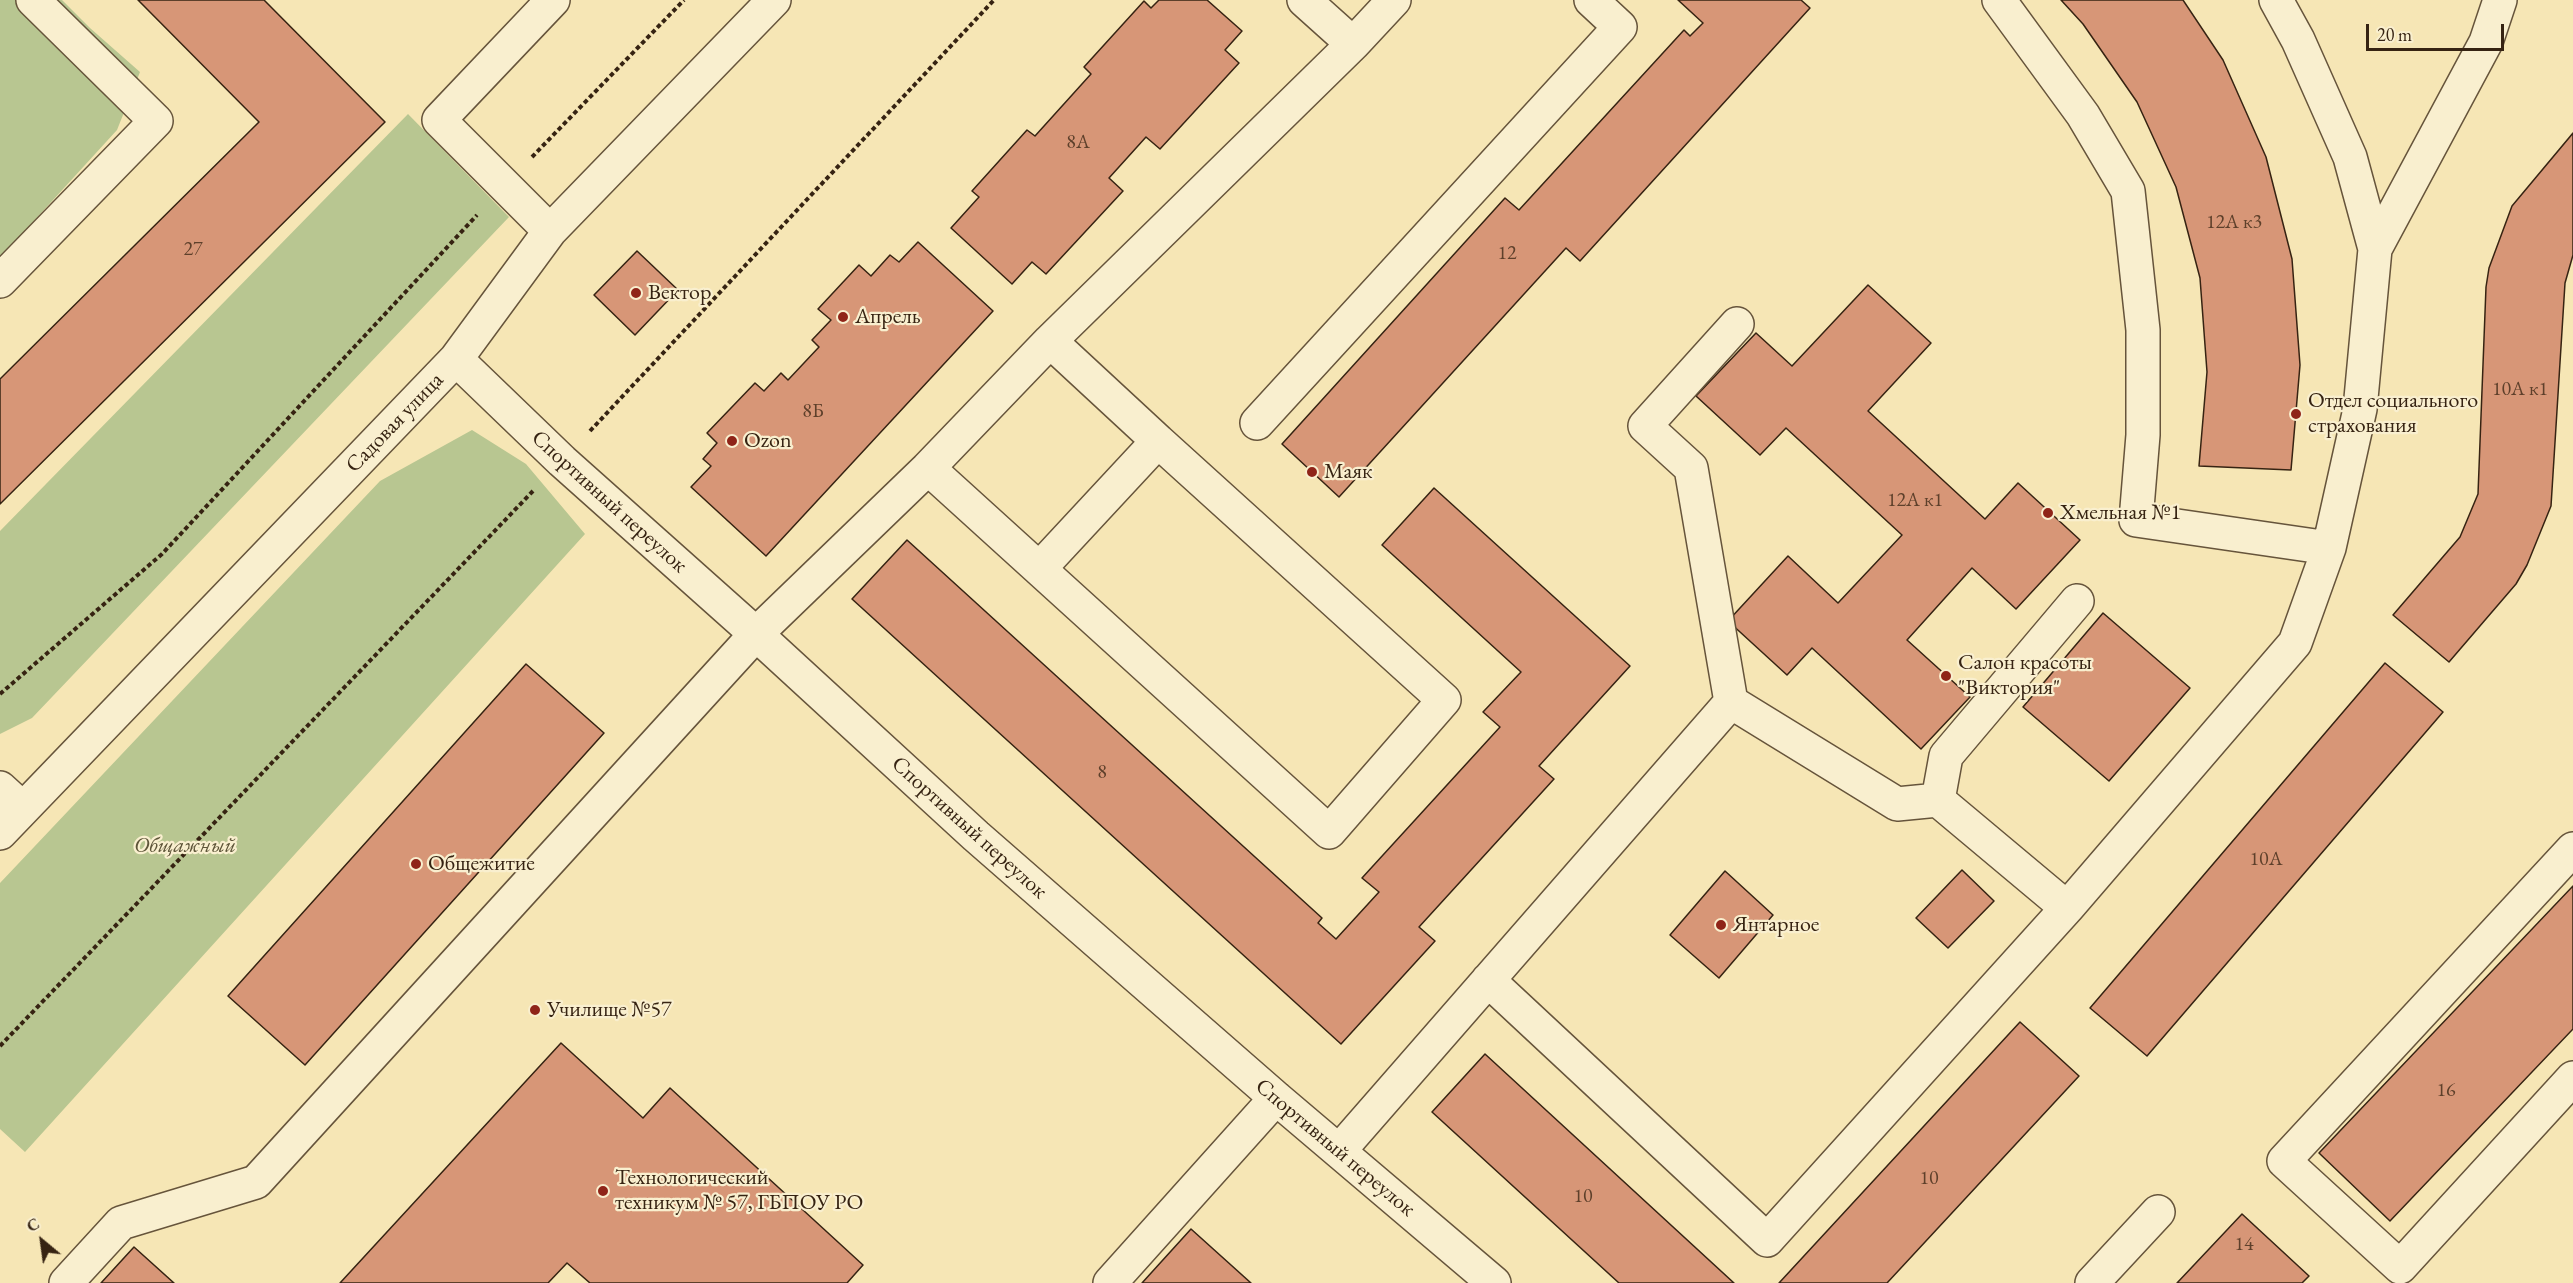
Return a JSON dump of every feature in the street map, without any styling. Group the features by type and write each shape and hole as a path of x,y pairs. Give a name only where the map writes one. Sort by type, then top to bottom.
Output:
{"street":[{"path":"0,281 156,121 33,0"},
{"path":"550,231 439,120 553,0"},
{"name":"Садовая улица","path":"0,833 12,798 456,359 550,231 774,0"},
{"path":"1304,0 1353,44"},
{"path":"66,1283 121,1223 256,1182 756,634 928,468 1050,340 1353,44 1394,0"},
{"path":"1257,423 1620,27 1591,0"},
{"path":"1999,0 2083,116 2128,191 2142,330 2143,435 2136,519 2329,548"},
{"path":"1488,981 1767,1240 2067,908 2295,643 2329,548 2360,409 2375,249 2350,157 2298,40 2276,0"},
{"path":"2375,249 2486,42 2500,0"},
{"path":"1737,324 1645,426 1691,468 1731,702 1897,804 1938,800 2067,908"},
{"path":"928,468 1329,832 1444,700 1050,340"},
{"name":"Спортивный переулок","path":"456,359 562,461 756,634 976,836 1276,1098 1494,1283"},
{"path":"1040,568 1158,441"},
{"path":"1938,800 1946,756 2077,601"},
{"path":"1339,1150 1731,702"},
{"path":"2573,849 2284,1161 2400,1267 2573,1078"},
{"path":"1110,1283 1276,1098"},
{"path":"2092,1283 2158,1212"}],"path":[{"path":"0,694 162,554 504,186 684,0"},
{"path":"0,1047 562,461 994,0"}],"green space":[{"path":"0,0 62,0 140,72 117,130 0,258"},
{"path":"408,114 509,217 32,718 0,734 0,531"},
{"name":"Общажный","path":"472,430 526,464 585,534 25,1152 0,1129 0,883 380,481"}],"building":[{"path":"138,0 264,0 385,122 0,504 0,379 259,122"},
{"path":"1159,0 1207,0 1242,31 1225,50 1239,63 1160,149 1146,137 1109,178 1123,191 1046,274 1032,262 1012,284 951,228 979,197 972,191 1027,130 1035,136 1091,74 1084,67 1144,1 1151,8"},
{"path":"1678,0 1801,0 1810,8 1580,261 1566,248 1339,497 1282,444 1505,198 1519,210 1684,30 1690,36 1703,23"},
{"path":"2061,0 2183,0 2223,60 2266,157 2292,259 2300,365 2291,470 2199,466 2207,372 2200,278 2176,187 2137,102 2083,24"},
{"path":"2573,133 2573,255 2565,283 2551,506 2527,565 2516,584 2449,662 2393,615 2460,537 2478,494 2486,287 2489,268 2512,206"},
{"path":"918,242 993,311 766,556 691,487 711,466 703,459 717,443 707,433 755,383 764,391 781,373 788,380 819,347 812,340 831,320 818,309 859,265 871,276 890,255 899,262"},
{"name":"Вектор","path":"637,251 678,290 635,335 594,295"},
{"path":"1868,285 1931,343 1868,411 1985,519 2018,483 2080,540 2016,609 1972,568 1907,640 1970,697 1921,749 1812,648 1787,675 1728,621 1788,556 1838,603 1902,535 1786,428 1760,455 1696,396 1756,333 1792,366"},
{"path":"1434,488 1630,666 1539,766 1554,779 1419,927 1435,941 1341,1044 852,599 907,540 1322,918 1318,923 1336,939 1379,892 1362,878 1500,727 1483,712 1521,672 1382,545"},
{"path":"2103,613 2190,688 2109,781 2023,707"},
{"path":"2385,663 2443,712 2147,1056 2090,1008"},
{"name":"Общежитие","path":"526,664 604,733 305,1065 228,996"},
{"path":"1962,870 1994,901 1948,948 1916,918"},
{"name":"Янтарное","path":"1725,871 1773,915 1719,978 1670,935"},
{"path":"2573,886 2573,1029 2390,1221 2319,1153"},
{"path":"2020,1022 2079,1076 1887,1283 1779,1283"},
{"name":"Технологический техникум № 57, ГБПОУ РО","path":"561,1043 643,1118 670,1088 863,1265 847,1283 590,1283 567,1263 548,1283 340,1283"},
{"path":"1485,1054 1734,1283 1619,1283 1432,1112"},
{"path":"2242,1214 2309,1276 2302,1283 2177,1283"},
{"path":"1191,1229 1251,1283 1142,1283"},
{"path":"134,1247 174,1283 101,1283"}],"place":[{"name":"Вектор","path":"636,293"},
{"name":"Апрель","path":"843,317"},
{"name":"Отдел социального страхования","path":"2296,414"},
{"name":"Ozon","path":"732,441"},
{"name":"Маяк","path":"1312,472"},
{"name":"Хмельная №1","path":"2048,513"},
{"name":"Салон красоты \"Виктория\"","path":"1946,676"},
{"name":"Общежитие","path":"416,864"},
{"name":"Янтарное","path":"1721,925"},
{"name":"Училище №57","path":"535,1010"},
{"name":"Технологический техникум № 57, ГБПОУ РО","path":"603,1191"}]}
